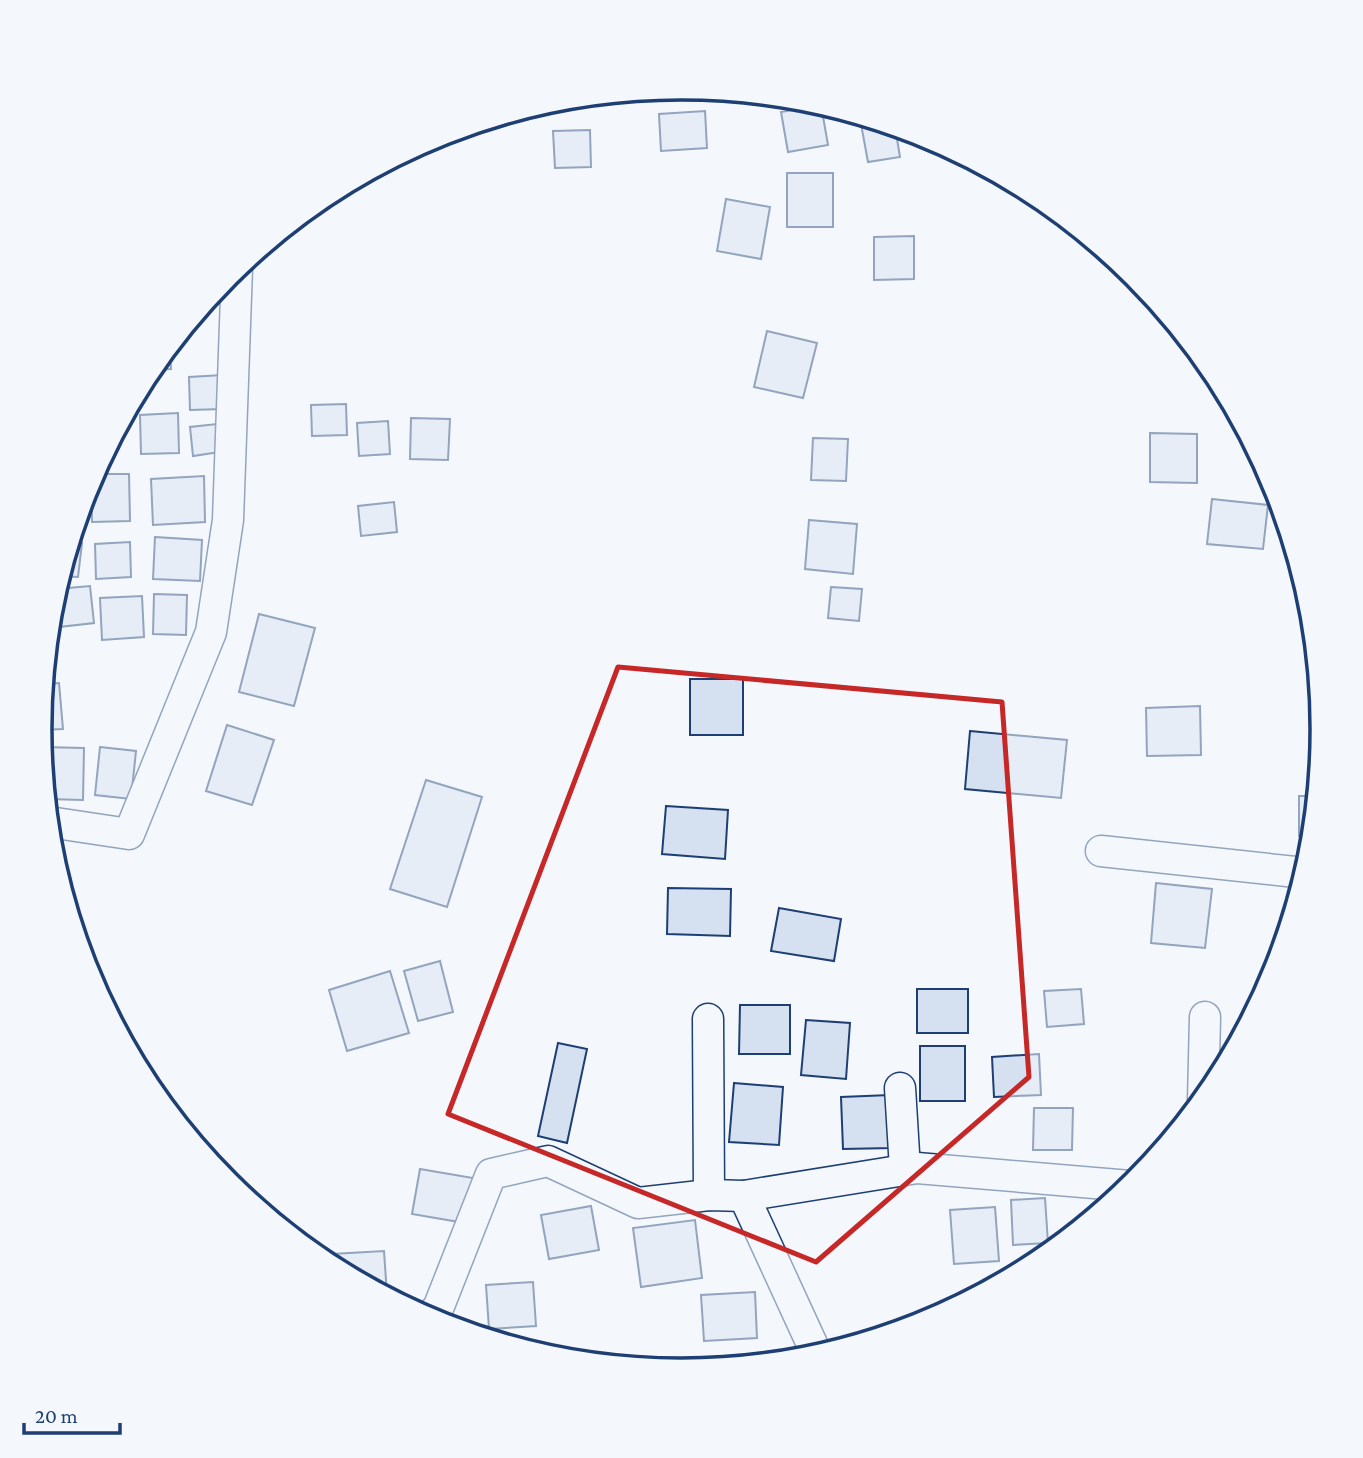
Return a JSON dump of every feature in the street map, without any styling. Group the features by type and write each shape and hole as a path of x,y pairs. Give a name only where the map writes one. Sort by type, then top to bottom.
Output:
{"street":[{"path":"60,824 129,834 211,632 228,520 236,285"},
{"path":"1101,851 1294,872"},
{"path":"1204,1079 1205,1017"},
{"path":"708,1019 709,1195"},
{"path":"900,1088 905,1170"},
{"path":"437,1308 491,1174 548,1161 638,1203 709,1195 744,1196 905,1170 1114,1185"},
{"path":"744,1196 812,1344"}],"highlighted area":[{"path":"618,667 1002,702 1029,1077 816,1262 448,1114"}],"building":[{"path":"792,110 823,116 828,145 788,152 781,112"},
{"path":"705,111 707,148 661,151 659,114"},
{"path":"861,126 897,138 900,157 868,162"},
{"path":"590,130 591,167 555,168 553,131"},
{"path":"787,173 833,173 833,227 787,227"},
{"path":"726,199 770,207 761,259 717,251"},
{"path":"914,236 914,279 874,280 874,237"},
{"path":"767,331 817,343 803,398 754,387"},
{"path":"223,375 224,409 190,410 189,377"},
{"path":"346,404 347,435 312,436 311,405"},
{"path":"178,413 179,453 141,454 140,415"},
{"path":"411,418 450,419 448,460 410,459"},
{"path":"388,421 390,454 359,456 357,423"},
{"path":"217,424 220,452 193,456 190,427"},
{"path":"1150,433 1197,434 1197,483 1150,482"},
{"path":"813,438 848,439 846,481 811,480"},
{"path":"106,474 129,474 130,521 92,522 92,511"},
{"path":"204,476 205,522 153,525 151,479"},
{"path":"1212,499 1268,505 1263,549 1207,544"},
{"path":"394,502 397,532 361,536 358,506"},
{"path":"809,520 857,524 853,574 805,569"},
{"path":"155,537 202,540 200,581 153,579"},
{"path":"130,542 131,577 96,579 95,544"},
{"path":"82,543 78,577 72,577"},
{"path":"90,586 94,623 61,627 69,588"},
{"path":"831,587 862,589 859,621 828,618"},
{"path":"154,594 187,595 186,635 153,634"},
{"path":"142,596 144,637 102,640 100,598"},
{"path":"259,614 315,628 294,706 239,692"},
{"path":"690,679 743,679 743,735 690,735"},
{"path":"54,683 59,683 63,729 52,729"},
{"path":"1200,706 1201,755 1147,756 1146,708"},
{"path":"227,725 274,740 252,805 206,791"},
{"path":"970,731 1067,740 1061,798 965,789"},
{"path":"53,747 84,748 83,800 57,799"},
{"path":"100,747 136,751 131,799 95,795"},
{"path":"426,780 482,797 447,907 390,889"},
{"path":"1299,796 1306,796 1301,836"},
{"path":"666,806 728,810 725,859 662,854"},
{"path":"1156,883 1212,889 1205,948 1151,943"},
{"path":"668,888 731,889 730,936 667,934"},
{"path":"779,908 841,919 834,961 771,951"},
{"path":"440,961 453,1012 418,1021 404,971"},
{"path":"390,971 409,1033 347,1051 329,990"},
{"path":"917,989 968,989 968,1033 917,1033"},
{"path":"1081,989 1084,1024 1047,1027 1044,991"},
{"path":"740,1005 790,1005 790,1054 739,1054"},
{"path":"806,1020 850,1023 846,1079 801,1075"},
{"path":"558,1043 587,1049 567,1143 538,1136"},
{"path":"920,1046 965,1046 965,1101 920,1101"},
{"path":"1039,1054 1041,1095 994,1097 992,1057"},
{"path":"734,1083 783,1087 779,1145 729,1142"},
{"path":"890,1095 892,1148 843,1149 841,1097"},
{"path":"1034,1108 1073,1108 1072,1150 1033,1150"},
{"path":"420,1169 473,1178 465,1223 412,1214"},
{"path":"1045,1198 1048,1240 1043,1243 1013,1245 1011,1200"},
{"path":"591,1206 599,1250 549,1259 541,1215"},
{"path":"995,1207 999,1261 954,1264 950,1210"},
{"path":"695,1220 702,1278 641,1287 633,1228"},
{"path":"384,1251 386,1284 367,1274 335,1254"},
{"path":"533,1282 536,1326 489,1328 486,1285"},
{"path":"755,1292 757,1338 704,1341 701,1295"}]}
